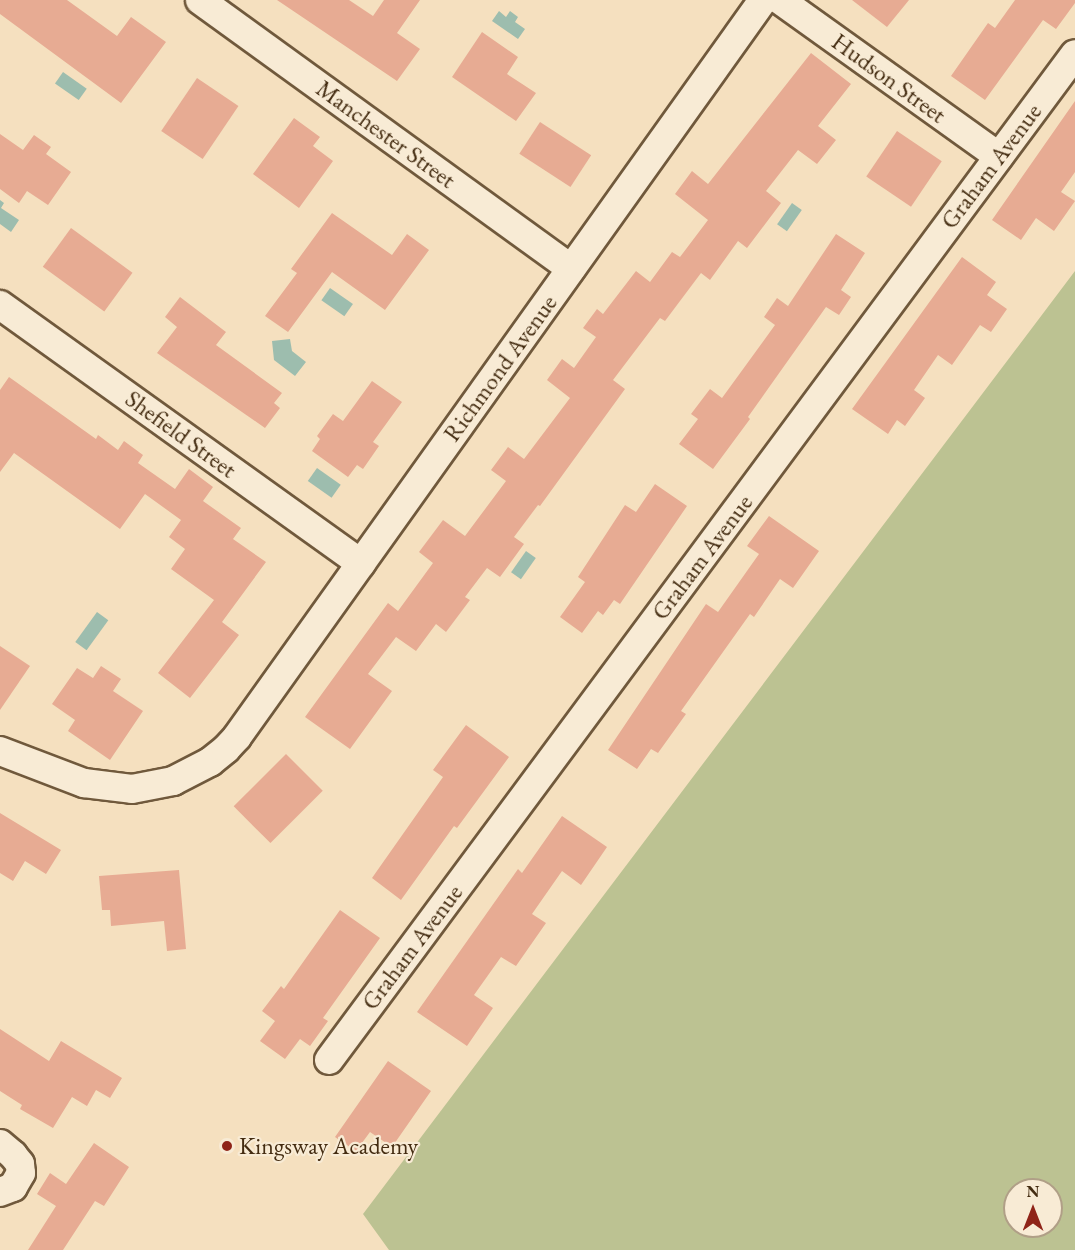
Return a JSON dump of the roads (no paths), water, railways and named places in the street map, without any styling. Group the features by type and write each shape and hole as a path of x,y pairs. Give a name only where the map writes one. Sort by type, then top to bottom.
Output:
{"street":[{"name":"Manchester Street","path":"200,0 571,269"},
{"name":"Richmond Avenue","path":"0,751 84,783 132,789 173,781 192,773 210,762 237,737 763,0"},
{"name":"Hudson Street","path":"780,0 999,157"},
{"name":"Graham Avenue","path":"329,1060 1075,54"},
{"name":"Shefield Street","path":"0,305 361,563"},
{"path":"0,1144 13,1155 21,1173 14,1187 0,1192"}],"place":[{"name":"Kingsway Academy","path":"227,1146"}]}
